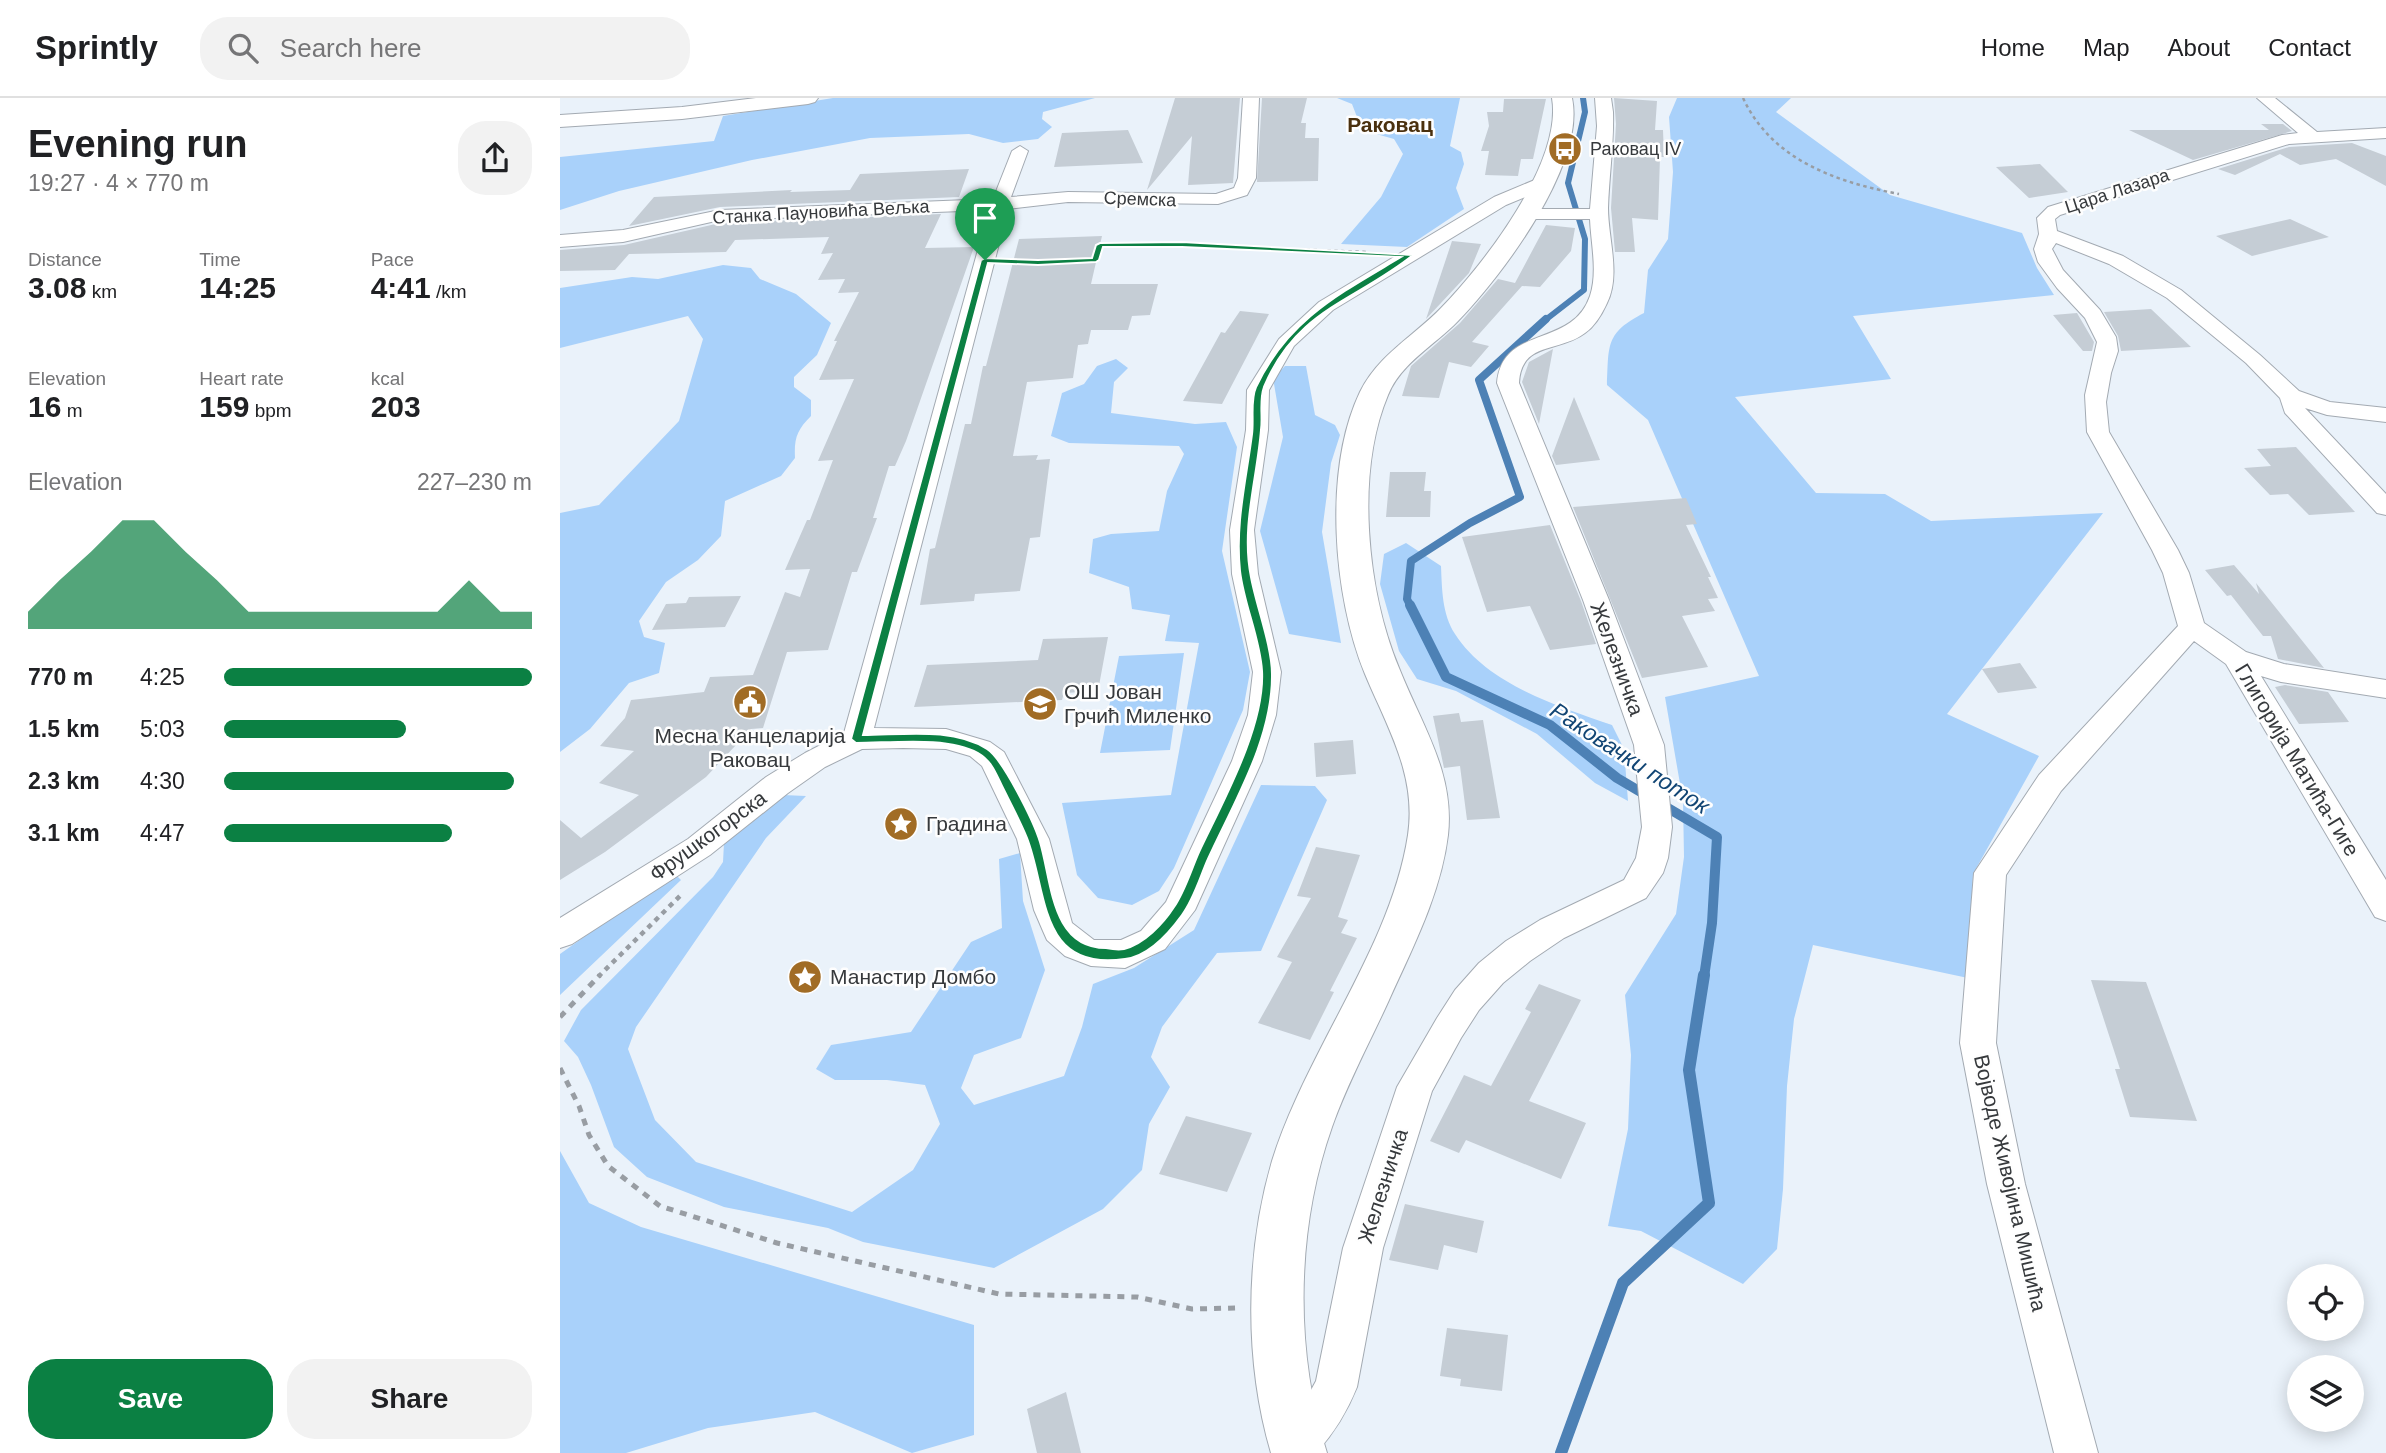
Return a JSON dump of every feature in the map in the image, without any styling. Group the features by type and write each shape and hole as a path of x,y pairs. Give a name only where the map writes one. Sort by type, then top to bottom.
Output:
{"street":[{"path":"560,121 696,112 808,98"},
{"name":"Сремска","path":"1000,204 1068,197 1208,201 1232,195 1241,191 1247,178 1251,98"},
{"name":"Железничка","path":"1297,1448 1288,1415 1278,1308 1280,1246 1292,1186 1308,1128 1403,922 1421,862 1430,812 1427,782 1416,744 1375,654 1359,587 1354,491 1363,427 1375,389 1403,355 1449,315 1513,239 1565,125 1562,98"},
{"name":"Железничка","path":"1297,1448 1320,1416 1336,1387 1363,1248 1415,1087 1429,1063 1467,1000 1491,973 1552,929 1636,889 1647,873 1652,858 1657,827 1649,745 1596,600 1508,383 1507,374 1516,356 1527,348 1576,331 1587,320 1601,292 1601,236 1598,214 1604,148 1603,98"},
{"path":"2265,98 2311,136"},
{"name":"Цара Лазара","path":"2381,136 2311,136 2252,148 2054,211 2046,218 2048,234 2116,260 2174,294 2253,359 2291,396 2327,408 2386,415"},
{"path":"1020,151 1000,204 856,739 946,739 980,749 994,759 1033,839 1050,910 1059,931 1077,947 1091,953 1125,954 1153,940 1180,910 1247,761 1262,715 1267,672 1245,574 1242,530 1257,430 1258,390 1286,343 1326,306 1500,201 1534,198 1598,214"},
{"name":"Станка Пауновића Вељка","path":"560,241 623,236 720,215 1000,204"},
{"path":"2048,234 2043,249 2048,261 2103,327 2108,340 2109,351 2101,369 2093,415 2098,432 2165,550 2176,573 2192,627"},
{"path":"2291,396 2293,408 2386,508"},
{"name":"Глигорија Матића-Гиге","path":"2192,627 2236,658 2386,908"},
{"name":"Војводе Живојина Мишића","path":"2076,1453 2006,1184 1978,1043 1990,873 2050,783 2192,627"},
{"path":"2236,658 2281,673 2386,689"},
{"name":"Фрушкогорска","path":"560,935 699,847 776,785 856,739"}],"path":[{"path":"1743,98 1749,115 1769,138 1792,154 1818,170 1864,189 1899,194"},
{"path":"985,260 1038,263 1096,260 1100,245 1300,248 1409,255"},
{"path":"560,1017 611,962 688,889"},
{"path":"560,1069 579,1106 589,1135 608,1166 660,1206 777,1243 999,1294 1137,1297 1192,1309 1278,1308"}],"shaded area":[{"path":"833,98 1095,98 1043,112 1042,119 1052,127 1038,139 1003,143 969,134 870,138 752,160 619,191 560,210 560,157 714,141 723,116"},
{"path":"1337,98 1460,98 1450,146 1461,152 1464,164 1456,188 1464,209 1407,247 1341,244 1381,197 1403,154 1394,139 1362,130 1352,104"},
{"path":"1677,98 1791,98 1776,112 1890,195 2022,233 2037,268 2054,295 1853,316 1891,379 1735,397 1816,493 1885,494 1931,521 2103,513 1947,714 2039,756 1973,874 1968,978 1813,945 1794,1019 1777,1249 1743,1284 1641,1231 1608,1226 1628,1129 1631,1055 1625,995 1676,914 1684,857 1683,801 1665,697 1759,676 1648,420 1607,385 1612,342 1622,327 1644,313 1648,270 1668,239 1673,172 1669,117"},
{"path":"723,265 751,268 760,279 796,294 831,323 817,355 794,377 794,387 811,400 811,416 797,435 795,458 781,476 725,501 721,536 698,560 666,582 639,621 644,637 665,643 659,673 629,683 590,729 560,752 560,513 599,505 679,421 703,339 688,316 560,348 560,288 632,277 658,279"},
{"path":"1116,359 1128,368 1114,382 1111,413 1195,424 1226,422 1237,447 1222,551 1250,672 1243,710 1174,868 1159,891 1132,905 1098,898 1077,875 1062,803 1171,795 1199,643 1165,641 1170,615 1132,609 1129,587 1089,573 1093,539 1111,534 1159,531 1167,491 1184,454 1179,446 1069,443 1051,436 1062,393 1084,384 1097,366"},
{"path":"1285,366 1306,366 1315,415 1335,425 1340,435 1331,463 1322,532 1341,643 1289,634 1260,531 1283,437 1273,378"},
{"path":"1406,543 1441,566 1447,618 1469,652 1486,667 1526,692 1612,725 1624,749 1628,801 1595,783 1537,734 1456,691 1417,679 1399,651 1380,584 1384,554"},
{"path":"1184,653 1170,750 1100,753 1119,656"},
{"path":"1261,785 1315,786 1327,800 1261,951 1217,953 1162,1027 1151,1057 1170,1087 1149,1124 1142,1170 1103,1209 994,1268 863,1242 828,1228 724,1207 647,1177 614,1147 578,1057 564,1041 581,1010 713,877 723,862 724,843 783,795 806,796 766,838 636,1027 628,1049 655,1120 696,1162 852,1212 913,1170 940,1124 925,1085 887,1080 835,1080 816,1069 831,1045 911,1032 971,942 1002,928 999,859 1020,853 1023,901 1045,970 1021,1038 974,1055 961,1088 974,1105 1064,1076 1082,1027 1093,984 1134,968 1194,930"},
{"path":"674,873 681,880 560,995 560,954"},
{"path":"560,1151 589,1203 641,1227 974,1325 974,1435 912,1453 815,1412 708,1428 626,1453 560,1453"}],"building":[{"path":"1175,98 1240,98 1233,183 1188,185 1192,136 1147,190"},
{"path":"1262,98 1307,98 1301,123 1306,123 1305,138 1319,138 1318,181 1257,182"},
{"path":"1614,98 1657,101 1655,130 1663,130 1664,157 1660,157 1658,220 1632,218 1635,252 1615,252 1611,208 1616,124"},
{"path":"1504,99 1546,99 1533,159 1521,159 1518,176 1485,175 1489,151 1481,151 1489,126 1487,112 1503,112"},
{"path":"2261,124 2283,124 2292,131 2193,160 2129,130 2269,130"},
{"path":"1128,130 1143,163 1054,167 1062,133"},
{"path":"2352,143 2386,156 2386,186 2336,159 2300,165 2280,154 2235,175 2218,169 2289,147"},
{"path":"2040,164 2068,192 2029,198 1996,167"},
{"path":"969,169 959,197 720,207 629,226 654,197 850,190 860,174"},
{"path":"941,214 925,248 974,247 906,441 895,466 889,466 873,518 877,518 857,572 852,572 828,650 787,652 763,728 751,729 706,777 605,852 560,880 560,820 581,838 639,795 599,783 634,751 600,746 625,718 631,700 704,692 710,677 753,675 785,592 800,597 810,569 785,570 807,520 810,520 833,460 818,461 854,379 819,380 837,341 834,341 859,292 838,293 845,279 818,280 833,253 821,254 829,237 735,240 726,252 629,254 615,270 560,271 560,250 624,245 720,223"},
{"path":"2290,219 2329,237 2252,256 2216,236"},
{"path":"1546,225 1575,228 1571,251 1540,287 1522,286 1472,342 1489,346 1471,367 1449,362 1439,398 1402,396 1411,366 1460,323 1498,279 1515,283"},
{"path":"1102,236 1091,284 1158,284 1150,315 1132,316 1128,330 1091,330 1088,344 1078,345 1073,378 1027,382 1013,456 1038,455 1036,460 1050,459 1040,537 1030,538 1020,591 975,594 974,601 920,605 930,549 935,548 965,424 971,424 983,366 986,366 1019,239"},
{"path":"1452,241 1481,244 1469,273 1426,319"},
{"path":"2151,309 2191,347 2121,351 2118,336 2104,312"},
{"path":"1240,311 1269,314 1222,404 1183,401 1221,332 1225,333"},
{"path":"2077,313 2094,342 2092,351 2083,351 2053,315"},
{"path":"1553,349 1539,424 1522,382 1529,362"},
{"path":"1574,397 1600,460 1556,465 1552,456"},
{"path":"2296,447 2355,512 2309,515 2288,494 2270,495 2244,468 2271,466 2257,449"},
{"path":"1390,472 1426,472 1424,491 1431,491 1430,517 1386,517"},
{"path":"1686,498 1697,524 1686,525 1718,598 1708,599 1715,611 1682,616 1708,667 1642,678 1573,507"},
{"path":"1550,525 1596,644 1550,650 1530,606 1487,612 1462,537"},
{"path":"2234,565 2259,594 2256,583 2324,668 2278,659 2271,636 2263,636 2231,595 2227,596 2205,570"},
{"path":"741,596 725,627 652,630 666,604 686,603 689,597"},
{"path":"1108,637 1098,691 1064,693 1062,700 914,707 927,665 1038,660 1043,639"},
{"path":"2020,663 2037,688 1998,693 1982,669"},
{"path":"2285,685 2328,692 2349,722 2299,724 2275,687"},
{"path":"1459,713 1461,722 1483,720 1500,818 1467,820 1460,766 1444,768 1433,716"},
{"path":"1353,740 1356,774 1316,777 1314,743"},
{"path":"1316,847 1360,855 1338,917 1348,920 1341,933 1357,938 1330,991 1334,992 1310,1040 1258,1023 1292,962 1277,957 1311,898 1297,896"},
{"path":"2091,980 2146,982 2197,1121 2130,1117 2115,1069 2120,1069"},
{"path":"1539,984 1581,1000 1529,1101 1586,1123 1561,1179 1466,1140 1459,1153 1430,1141 1464,1075 1491,1086 1531,1012 1525,1009"},
{"path":"1186,1116 1252,1133 1227,1192 1159,1174"},
{"path":"1405,1204 1484,1221 1477,1253 1444,1245 1438,1270 1389,1260"},
{"path":"1447,1328 1508,1335 1502,1391 1460,1386 1461,1379 1440,1376"},
{"path":"1066,1392 1081,1453 1037,1453 1027,1409"}],"waterway":[{"name":"Раковачки поток","path":"1544,321 1584,290 1585,239 1568,183 1585,112 1583,98"},
{"name":"Раковачки поток","path":"1546,319 1479,380 1520,497 1470,523 1411,561 1407,599 1446,677 1550,725 1617,778 1717,837 1712,923 1704,977"},
{"name":"Раковачки поток","path":"1561,1453 1623,1283 1709,1203 1689,1070 1704,975"}],"place":[{"name":"Раковац IV","path":"1565,149"},
{"name":"Месна Канцеларија Раковац","path":"750,702"},
{"name":"ОШ Јован Грчић Миленко","path":"1040,704"},
{"name":"Градина","path":"901,824"},
{"name":"Манастир Домбо","path":"805,977"}],"district":[{"name":"Раковац","path":"1390,125"}],"route":[{"path":"1100,245 1313,249 1409,255 1326,306 1304,324 1286,343 1258,390 1257,430 1242,530 1242,553 1267,672 1262,715 1247,761 1180,910 1153,940 1125,954 1091,953 1077,947 1059,931 1050,910 1033,839 994,759 980,749 946,739 856,739 985,260 1038,263 1096,260 1100,245"}]}
